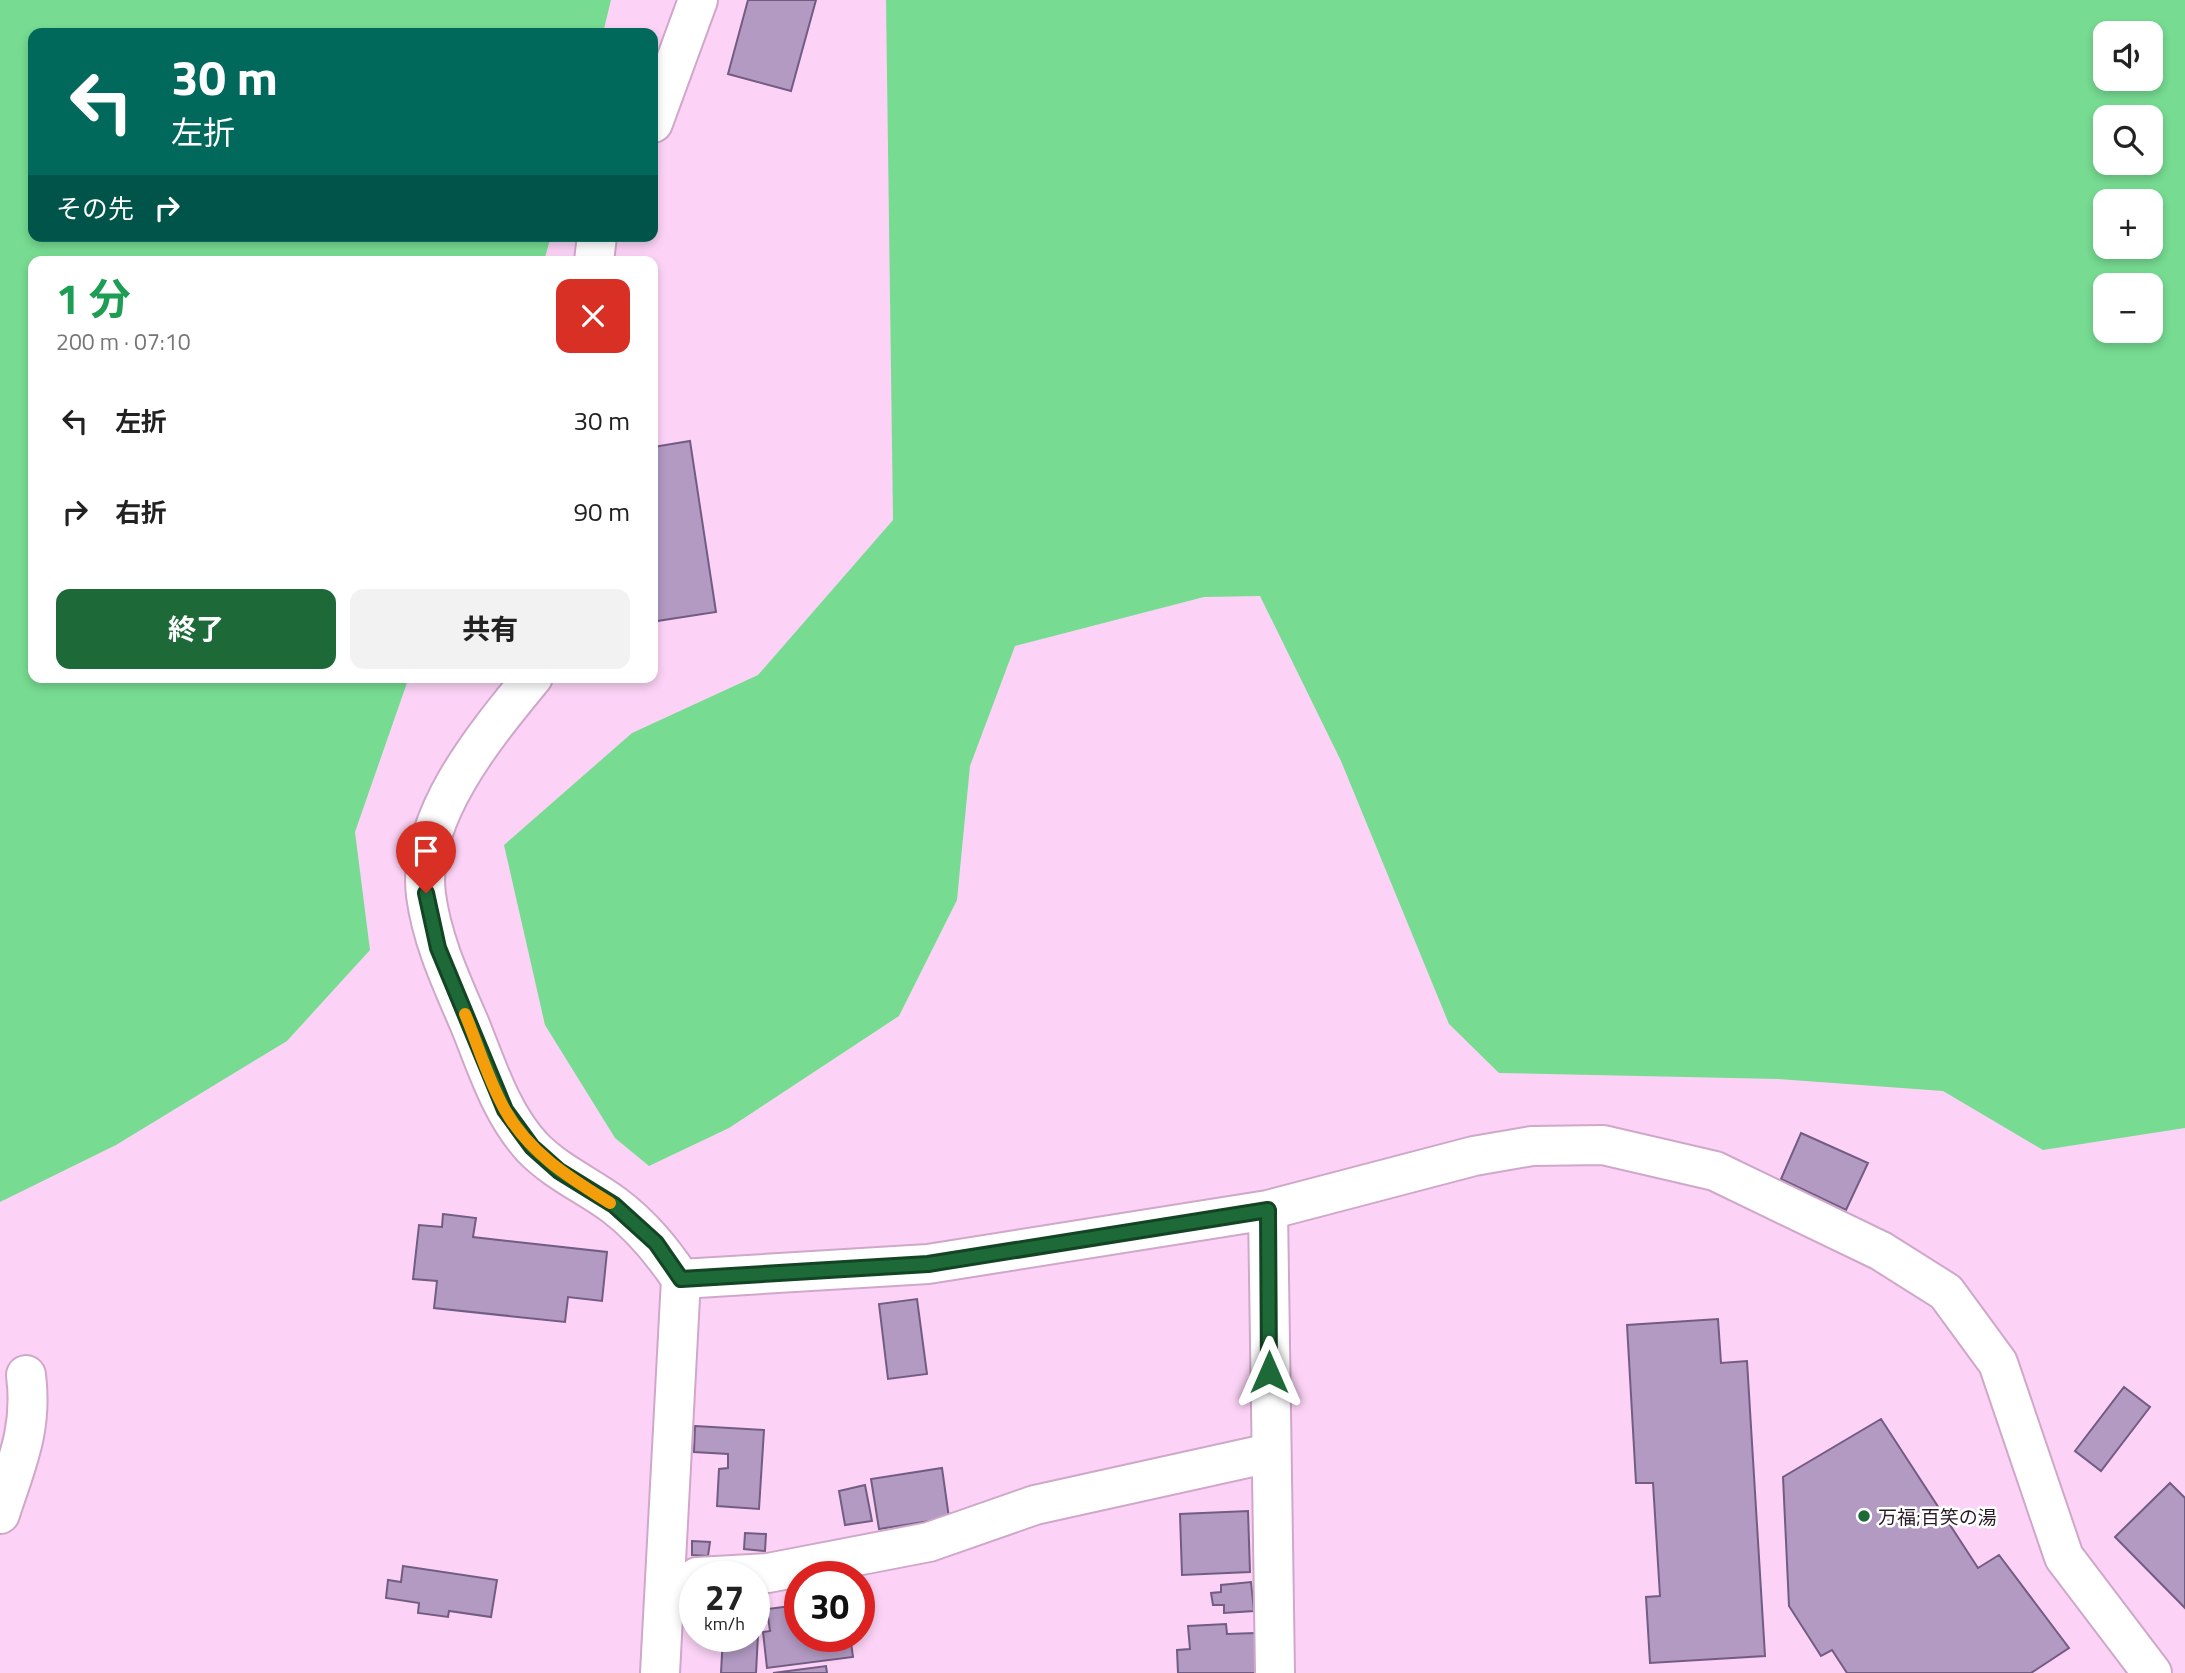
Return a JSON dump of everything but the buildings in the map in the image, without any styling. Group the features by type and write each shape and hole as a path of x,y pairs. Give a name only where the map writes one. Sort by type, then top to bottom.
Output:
{"street":[{"path":"658,109 698,0"},
{"path":"528,683 469,760 449,797 431,839 426,893 438,948 505,1110 532,1147 559,1171 614,1205 656,1243 681,1279 686,1561"},
{"path":"681,1279 928,1264 1268,1210 1474,1156 1532,1146 1603,1145 1715,1171 1881,1251 1946,1292 1998,1363 2064,1557 2152,1673"},
{"path":"1268,1210 1275,1673"},
{"path":"0,1514 21,1457 29,1422 26,1375"},
{"path":"770,1573 929,1542 1035,1505 1270,1453"},
{"path":"660,1673 679,1603"}],"green space":[{"path":"0,0 611,0 604,28 28,28 28,242 549,242 545,256 28,256 28,683 407,683 355,832 370,950 287,1041 116,1145 0,1202"},
{"path":"886,0 2185,0 2185,1128 2043,1150 1943,1091 1777,1079 1499,1073 1449,1024 1341,761 1260,596 1204,597 1015,646 970,766 957,900 899,1016 729,1128 649,1166 615,1138 545,1025 504,845 632,733 758,675 893,520"}],"slow traffic":[{"path":"465,1014 505,1110 532,1147 559,1171 610,1203"}],"place":[{"name":"万福;百笑の湯","path":"1864,1516"}],"route":[{"path":"426,893 438,948 505,1110 532,1147 559,1171 614,1205 656,1243 681,1279 928,1264 1268,1210 1269,1372"}]}
